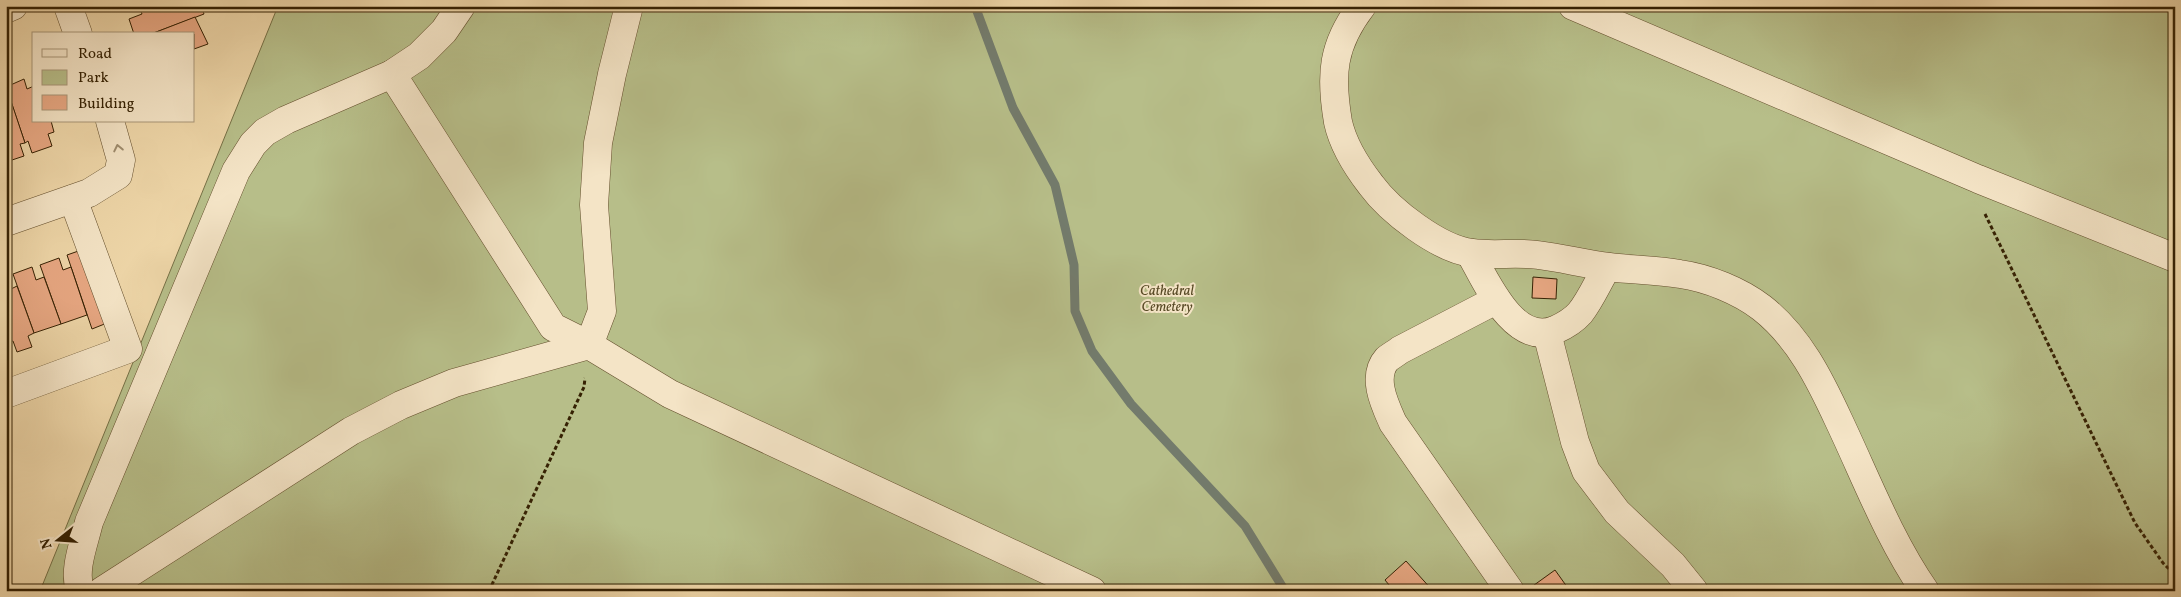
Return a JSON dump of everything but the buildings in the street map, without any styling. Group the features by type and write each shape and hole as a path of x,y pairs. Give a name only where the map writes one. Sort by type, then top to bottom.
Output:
{"street":[{"path":"6,8 13,6"},
{"path":"68,6 77,32"},
{"path":"80,591 78,584 79,563 89,522 236,171 253,144 265,132 286,120 392,74 426,50 444,31 461,6"},
{"path":"589,345 602,311 594,206 598,142 629,6"},
{"path":"1362,6 1351,21 1336,54 1333,94 1340,132 1358,168 1383,201 1415,226 1446,244 1470,253 1537,254 1608,267 1681,274 1728,288 1762,308 1788,332 1823,387 1906,564 1925,591"},
{"path":"1573,6 1978,179 2175,258"},
{"path":"392,74 553,326 589,345 670,394 1092,591"},
{"path":"6,222 88,193 118,175 121,160 110,122"},
{"path":"6,394 128,349 73,198"},
{"path":"1470,253 1496,300 1512,319 1532,332 1547,333 1565,326 1579,313 1608,267"},
{"path":"1496,300 1400,350 1387,360 1380,375 1382,398 1393,423 1510,591"},
{"path":"1547,333 1575,442 1586,471 1617,512 1672,566 1694,591"},
{"path":"102,591 351,431 401,405 454,383 589,345"}],"path":[{"path":"1978,179 1978,199 2135,524 2163,564 2175,575"},
{"path":"489,591 584,387 589,345"}],"green space":[{"name":"Cathedral Cemetery","path":"278,6 2175,6 2175,591 40,591"}],"waterway":[{"path":"975,6 1013,108 1055,185 1074,265 1075,311 1092,351 1131,404 1245,526 1285,591"}]}
